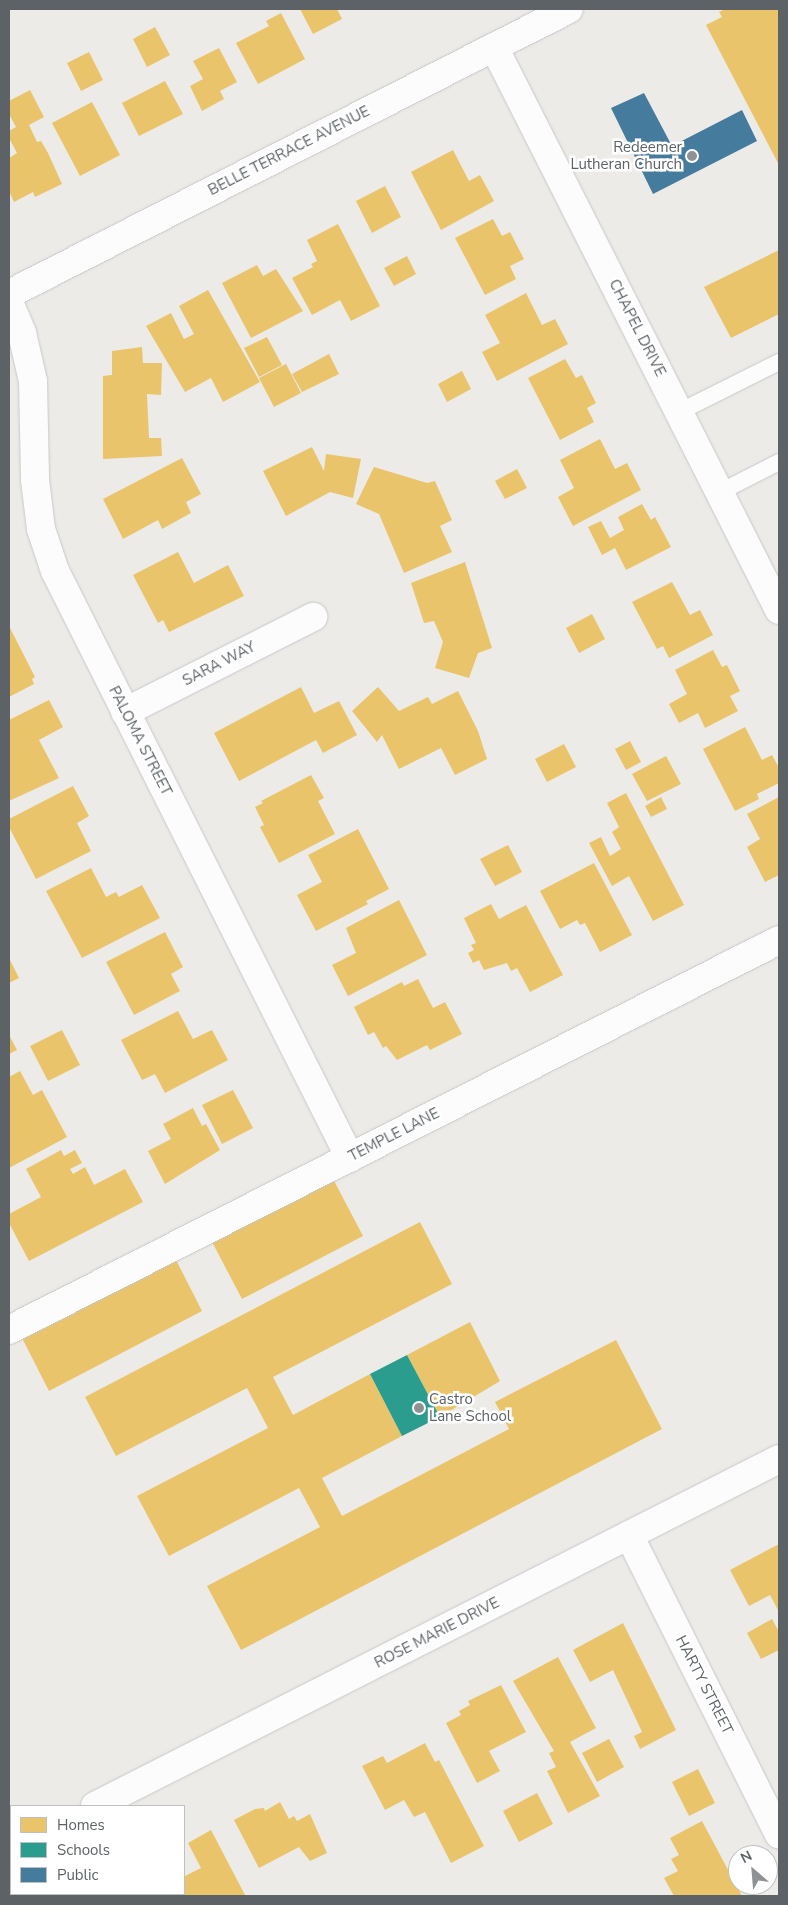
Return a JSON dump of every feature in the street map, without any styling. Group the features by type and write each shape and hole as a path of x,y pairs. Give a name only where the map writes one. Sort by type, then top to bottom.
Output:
{"street":[{"name":"BELLE TERRACE AVENUE","path":"9,294 569,9"},
{"name":"CHAPEL DRIVE","path":"494,47 779,610"},
{"name":"PALOMA STREET","path":"9,302 22,333 33,381 35,480 41,529 54,571 350,1158"},
{"name":"SARA WAY","path":"124,712 312,617"},
{"name":"TEMPLE LANE","path":"9,1330 779,940"},
{"name":"ROSE MARIE DRIVE","path":"97,1805 779,1459"},
{"name":"HARTY STREET","path":"629,1536 779,1834"}],"lane":[{"path":"679,412 779,362"},
{"path":"720,492 779,462"}],"building: Homes":[{"path":"300,9 337,9 342,19 313,34"},
{"path":"725,9 779,9 779,165 706,25 722,17 719,12"},
{"path":"281,13 305,59 258,84 236,43 269,26 266,21"},
{"path":"155,27 170,55 147,67 133,39"},
{"path":"219,48 237,82 220,91 224,99 202,111 190,86 203,79 193,61"},
{"path":"89,52 103,80 81,91 67,63"},
{"path":"165,81 183,114 139,136 122,103"},
{"path":"30,90 44,117 29,125 37,142 41,141 48,153 62,184 35,197 33,192 14,202 9,191 9,158 17,153 9,138 9,131 16,127 9,114 9,101"},
{"path":"92,102 120,155 80,176 52,123"},
{"path":"453,150 469,181 480,175 494,201 441,230 411,172"},
{"path":"385,186 401,217 372,233 356,201"},
{"path":"493,219 502,236 510,232 524,259 510,266 516,279 485,295 455,238"},
{"path":"338,224 380,306 351,321 340,300 312,315 292,278 313,267 311,264 317,261 307,240"},
{"path":"779,250 779,314 731,338 704,287"},
{"path":"407,256 416,274 394,286 384,268"},
{"path":"257,265 263,276 276,269 303,311 251,338 222,283"},
{"path":"208,290 260,382 223,402 211,378 185,392 146,326 171,313 184,339 194,334 179,306"},
{"path":"526,293 542,325 555,319 568,344 497,381 482,352 500,343 485,315"},
{"path":"267,337 282,365 259,377 244,348"},
{"path":"142,347 143,363 162,363 161,395 147,394 149,438 161,438 162,456 103,459 103,376 112,375 112,351"},
{"path":"329,354 339,374 302,392 292,374"},
{"path":"565,359 576,378 582,375 596,403 587,408 594,422 560,440 528,378"},
{"path":"286,364 301,393 274,407 259,378"},
{"path":"462,371 471,389 447,402 438,384"},
{"path":"600,439 615,469 627,463 641,490 573,526 558,497 574,488 560,460"},
{"path":"312,447 324,471 326,454 361,459 353,498 330,492 286,516 263,471"},
{"path":"182,458 201,494 186,502 191,513 162,529 158,520 123,539 103,499"},
{"path":"374,467 427,483 435,481 452,520 440,526 452,552 404,573 379,514 356,504"},
{"path":"517,469 527,488 505,499 495,481"},
{"path":"642,504 651,520 655,517 671,547 626,570 615,548 602,555 588,527 601,521 610,538 624,530 618,517"},
{"path":"178,552 194,583 228,565 244,596 169,632 163,620 158,623 133,575"},
{"path":"465,562 492,648 478,653 469,678 435,668 443,642 434,621 424,623 411,583"},
{"path":"672,582 690,615 700,610 713,635 669,658 663,646 657,649 632,602"},
{"path":"592,614 605,639 579,653 566,628"},
{"path":"9,626 35,677 32,679 34,684 9,697"},
{"path":"713,650 722,667 727,665 740,691 730,696 738,711 705,728 698,713 679,723 669,704 687,694 675,670"},
{"path":"301,687 314,713 339,701 357,735 323,753 316,740 239,781 214,733"},
{"path":"378,687 399,711 428,697 432,704 458,691 478,731 487,759 455,775 441,748 399,769 382,735 377,742 352,711"},
{"path":"49,700 63,727 39,740 59,778 9,801 9,720"},
{"path":"745,727 762,760 772,755 779,768 779,783 757,794 759,799 735,811 703,749"},
{"path":"630,741 641,762 626,770 615,749"},
{"path":"564,744 576,767 547,782 535,759"},
{"path":"666,756 681,784 647,801 632,774"},
{"path":"311,775 324,798 318,801 335,834 279,863 260,827 264,825 255,807 263,803 261,801"},
{"path":"73,786 89,816 77,823 91,851 36,879 9,827 9,819"},
{"path":"626,793 684,905 653,921 629,876 612,886 589,843 601,837 610,856 621,849 612,832 619,827 607,803"},
{"path":"661,797 667,809 651,817 645,806"},
{"path":"779,797 779,875 765,882 747,847 760,839 747,814"},
{"path":"358,829 389,889 366,901 368,904 316,931 297,895 322,882 308,855"},
{"path":"508,845 522,872 495,886 480,859"},
{"path":"594,863 632,935 600,952 585,923 580,925 577,920 560,929 540,891"},
{"path":"91,868 106,897 116,892 119,897 142,885 160,918 82,958 46,891"},
{"path":"399,900 427,955 348,996 332,965 356,953 346,928"},
{"path":"491,904 499,919 526,905 563,975 530,992 517,968 511,971 507,963 484,970 479,960 473,963 468,953 474,950 471,945 476,943 464,918"},
{"path":"165,932 183,967 171,974 180,991 134,1015 106,962"},
{"path":"9,958 19,978 9,983"},
{"path":"418,979 433,1008 445,1002 462,1034 430,1050 427,1045 397,1060 386,1046 383,1048 374,1032 368,1035 354,1007 402,982 404,986"},
{"path":"178,1011 193,1039 212,1030 228,1060 165,1093 155,1074 142,1080 121,1040"},
{"path":"62,1030 80,1065 48,1081 30,1046"},
{"path":"9,1035 17,1050 9,1054"},
{"path":"20,1071 33,1095 42,1090 67,1137 9,1168 9,1077"},
{"path":"233,1090 253,1128 222,1144 202,1105"},
{"path":"193,1108 202,1126 206,1124 220,1150 165,1184 148,1151 171,1139 163,1124"},
{"path":"61,1150 64,1156 75,1150 82,1163 70,1169 73,1174 85,1167 94,1185 125,1169 143,1202 29,1261 9,1223 9,1214 41,1197 26,1169"},
{"path":"331,1175 363,1236 242,1299 210,1238"},
{"path":"420,1222 452,1284 273,1377 293,1415 370,1374 402,1436 322,1478 342,1516 509,1429 495,1402 616,1340 662,1429 241,1650 207,1586 320,1527 299,1488 169,1556 137,1496 268,1428 247,1388 116,1456 85,1397"},
{"path":"173,1254 202,1311 49,1391 20,1334"},
{"path":"470,1322 500,1381 440,1417 407,1355"},
{"path":"779,1544 779,1612 770,1595 749,1606 730,1570"},
{"path":"772,1619 779,1632 779,1650 761,1659 747,1633"},
{"path":"623,1623 676,1730 640,1749 634,1736 642,1732 613,1670 590,1682 573,1650"},
{"path":"558,1657 596,1728 570,1742 600,1796 568,1813 547,1771 556,1767 549,1753 554,1751 513,1681"},
{"path":"501,1685 526,1732 489,1751 500,1771 477,1783 446,1723 461,1715 459,1711 470,1705 468,1701"},
{"path":"609,1739 624,1767 597,1782 582,1753"},
{"path":"425,1743 435,1762 439,1760 484,1846 451,1863 425,1812 414,1817 404,1800 385,1810 362,1766 383,1756 387,1763"},
{"path":"698,1769 715,1803 689,1816 672,1782"},
{"path":"537,1793 553,1824 519,1842 503,1811"},
{"path":"280,1802 289,1819 294,1816 297,1821 310,1814 327,1853 310,1861 299,1847 259,1868 234,1820 255,1809 264,1808 265,1811"},
{"path":"702,1821 728,1870 728,1895 742,1896 674,1896 664,1878 678,1871 671,1859 679,1855 670,1838"},
{"path":"211,1830 245,1895 166,1896 185,1895 185,1876 201,1868 188,1843"},
{"path":"149,1895 150,1896 87,1896"}],"building: Schools":[{"path":"407,1355 440,1417 402,1436 370,1374"}],"building: Public":[{"path":"644,93 672,146 742,110 757,141 653,194 611,108"}],"place":[{"name":"Redeemer Lutheran Church","path":"692,156"},
{"name":"Castro Lane School","path":"419,1408"}]}
